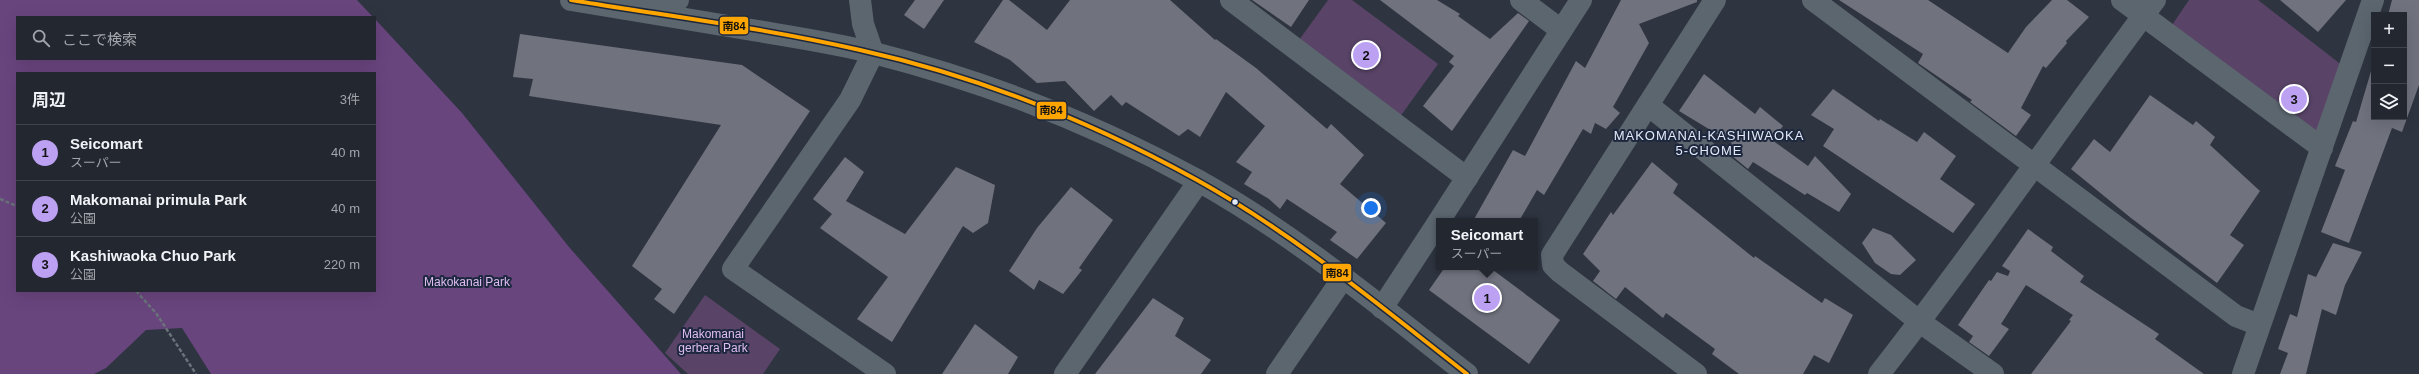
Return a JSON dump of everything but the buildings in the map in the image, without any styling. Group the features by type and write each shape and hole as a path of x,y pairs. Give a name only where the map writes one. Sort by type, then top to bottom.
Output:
{"street":[{"path":"571,0 873,53 966,79 1058,112 1146,153 1199,181 1282,233 1467,374"},
{"path":"640,11 678,0"},
{"path":"860,0 863,24 873,53 850,100 733,269 884,374"},
{"path":"1231,0 1468,178"},
{"path":"1521,0 1561,30"},
{"path":"1441,218 1581,0"},
{"path":"1696,374 1553,265 1552,255 1715,0"},
{"path":"1813,0 2236,316 2259,325"},
{"path":"2122,0 2149,8 2322,148"},
{"path":"2243,374 2373,0"},
{"path":"1879,374 1920,322 2033,164 2149,8"},
{"path":"1648,106 1920,322 1993,374"},
{"path":"1065,374 1199,181"},
{"path":"1382,308 1436,226"},
{"path":"1278,374 1343,278"}],"path":[{"path":"0,199 16,206"},
{"path":"137,292 156,312 196,374"}],"green space":[{"name":"Makokanai Park","path":"0,0 357,0 372,16 16,16 16,60 376,60 376,20 462,113 569,247 681,374 211,374 182,328 146,330 106,368 94,374 0,374"},
{"path":"1328,0 1352,0 1438,64 1397,121 1294,47"},
{"path":"2189,0 2258,0 2343,66 2321,132 2307,139 2172,25"},
{"name":"Makomanai gerbera Park","path":"705,295 780,349 763,374 688,374 665,353"}],"transit line":[{"name":"南84","path":"571,0 788,35 860,50 947,73 990,87 1075,120 1157,159 1233,201 1302,247 1336,272 1467,374"}],"place":[{"name":"Makomanai primula Park","path":"1366,55"},
{"name":"Kashiwaoka Chuo Park","path":"2294,99"},
{"name":"Seicomart","path":"1487,298"}],"district":[{"name":"MAKOMANAI-KASHIWAOKA 5-CHOME","path":"1709,142"}]}
